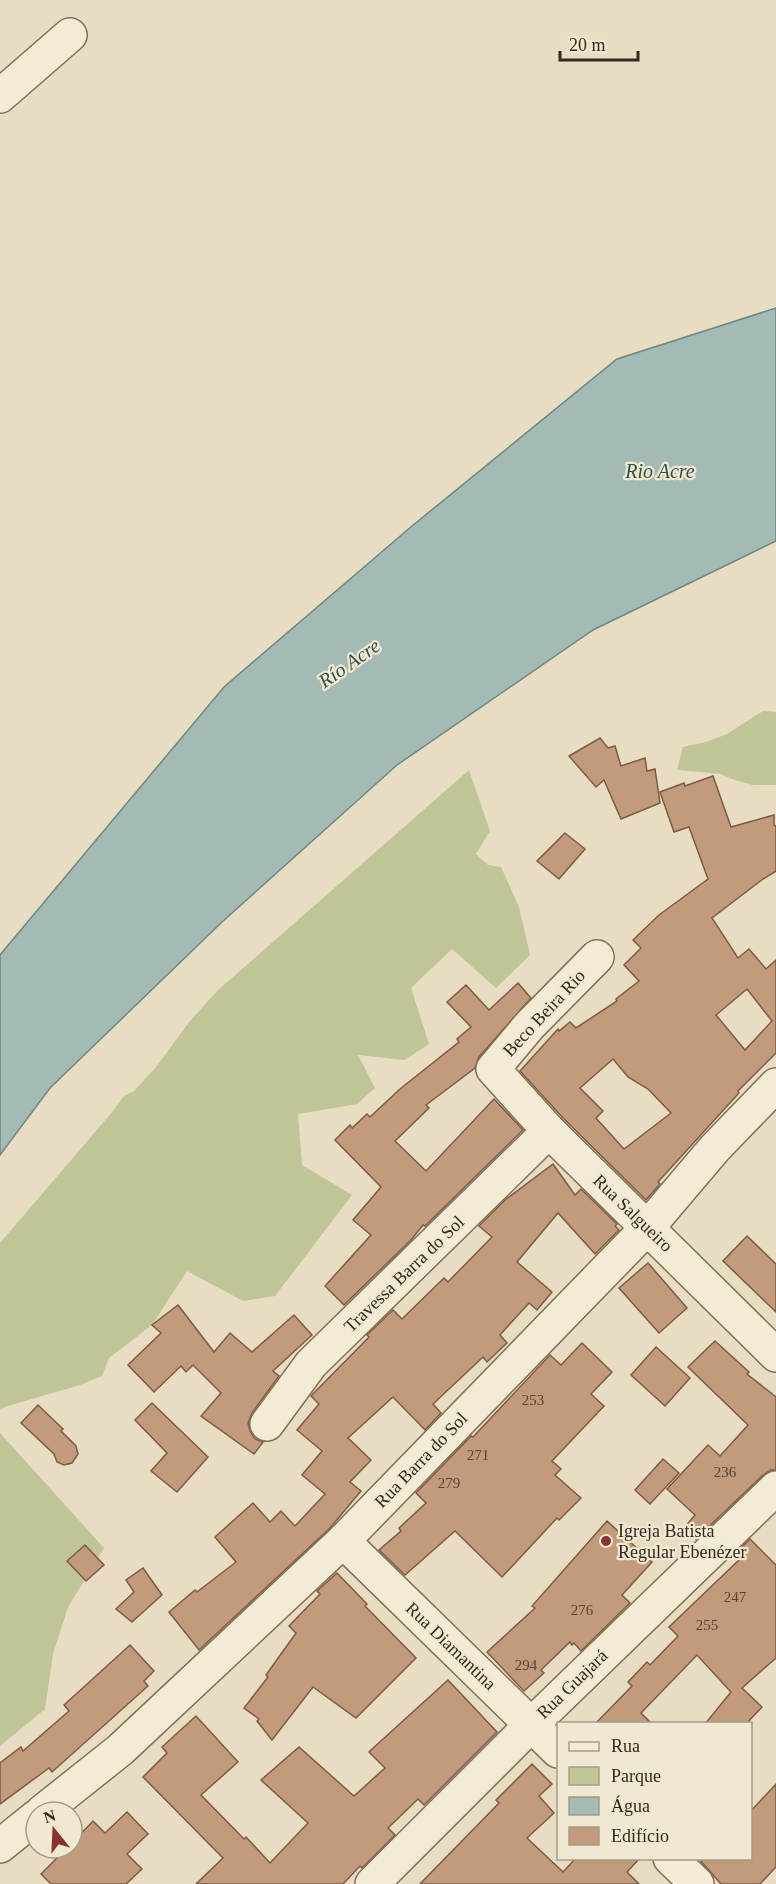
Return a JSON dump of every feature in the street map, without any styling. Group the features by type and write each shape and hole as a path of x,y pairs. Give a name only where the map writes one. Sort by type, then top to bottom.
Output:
{"street":[{"path":"0,96 70,35"},
{"name":"Beco Beira Rio","path":"493,1068 530,1025 597,957"},
{"name":"Rua Salgueiro","path":"493,1068 549,1131 776,1355"},
{"name":"Rua Barra do Sol","path":"57,1800 120,1750 343,1540 648,1227 715,1148 776,1085"},
{"name":"Travessa Barra do Sol","path":"267,1424 311,1364 549,1131"},
{"name":"Rua Guajará","path":"372,1884 531,1725 776,1488"},
{"name":"Rua Diamantina","path":"343,1540 557,1750"},
{"path":"0,1846 24,1827"},
{"path":"672,1860 697,1884"}],"green space":[{"path":"763,711 776,712 776,785 753,785 721,774 677,770 683,747 727,734"},
{"path":"469,770 490,831 476,854 488,865 501,867 519,907 530,955 496,988 452,949 411,988 429,1044 405,1060 358,1055 375,1088 357,1104 298,1114 302,1165 352,1195 275,1296 243,1301 187,1271 152,1325 109,1358 102,1376 0,1409 0,1243 124,1096 134,1091 156,1067 190,1021 217,991"},
{"path":"0,1433 104,1548 68,1607 53,1654 45,1709 0,1746"}],"water":[{"name":"Rio Acre","path":"776,308 776,541 593,630 397,765 222,922 50,1088 0,1155 0,955 224,687 412,526 617,359"}],"building":[{"path":"600,738 608,748 615,746 621,766 645,758 647,771 655,769 660,803 621,819 604,780 596,787 569,756"},
{"path":"713,776 731,827 774,815 776,871 712,918 738,958 749,949 766,969 776,960 776,1053 738,1091 739,1093 658,1182 660,1184 646,1200 563,1118 520,1071 558,1029 559,1031 570,1022 576,1028 617,1001 616,999 639,981 624,965 641,948 633,940 659,915 708,879 689,827 674,832 660,792 684,783 685,786","holes":["747,989 772,1021 745,1050 716,1015","613,1059 628,1077 648,1089 671,1113 624,1149 596,1118 603,1111 580,1088"]},
{"path":"565,833 585,849 559,879 537,861"},
{"path":"518,983 531,998 479,1057 475,1068 426,1105 429,1108 395,1141 426,1171 494,1099 523,1130 425,1226 423,1225 411,1240 344,1305 325,1286 371,1235 353,1220 381,1187 335,1140 350,1125 352,1128 367,1114 370,1117 400,1089 459,1042 457,1039 471,1027 447,1002 466,985 489,1010"},
{"path":"553,1164 575,1195 581,1189 617,1224 615,1226 619,1230 595,1254 558,1213 517,1262 552,1292 537,1310 529,1303 500,1335 507,1343 487,1362 483,1357 433,1404 441,1413 425,1430 393,1397 348,1438 371,1460 350,1482 361,1491 330,1528 199,1650 169,1612 195,1590 197,1592 236,1562 215,1537 253,1503 270,1522 281,1511 295,1526 325,1494 302,1475 322,1451 297,1430 319,1404 311,1396 393,1310 402,1319 444,1278 448,1282 492,1237 479,1226 505,1200"},
{"path":"747,1236 776,1264 776,1312 723,1261"},
{"path":"648,1263 687,1308 659,1333 619,1288"},
{"path":"178,1305 214,1352 230,1333 252,1352 294,1315 312,1335 273,1371 279,1376 252,1413 248,1423 250,1431 255,1439 263,1442 254,1454 201,1416 221,1393 193,1365 186,1372 181,1366 154,1392 128,1365 161,1333 152,1325"},
{"path":"715,1341 749,1372 747,1374 776,1397 776,1470 763,1475 696,1539 684,1528 695,1515 667,1489 708,1445 720,1456 748,1425 688,1367"},
{"path":"582,1343 612,1372 591,1394 604,1406 552,1461 561,1469 555,1475 581,1498 559,1520 557,1518 502,1577 455,1531 405,1575 379,1550 401,1531 399,1528 426,1503 416,1493 471,1436 473,1437 550,1355 561,1365"},
{"path":"656,1347 690,1378 665,1406 631,1375"},
{"path":"152,1403 208,1457 177,1492 151,1471 167,1453 135,1420"},
{"path":"38,1405 63,1429 61,1431 76,1446 78,1454 72,1463 64,1465 57,1462 54,1454 21,1423"},
{"path":"663,1459 679,1473 650,1504 635,1490"},
{"path":"607,1521 652,1562 622,1595 630,1603 581,1651 570,1642 541,1670 544,1673 524,1691 487,1652 535,1608 532,1606"},
{"path":"750,1539 776,1565 776,1658 742,1688 762,1707 748,1722 707,1722 731,1692 697,1655 641,1713 650,1722 597,1722 632,1686 628,1682 647,1662 650,1665 678,1636 669,1627 741,1558 736,1553"},
{"path":"85,1545 104,1565 86,1581 67,1561"},
{"path":"143,1568 162,1595 132,1622 116,1609 134,1592 126,1580"},
{"path":"337,1573 367,1604 365,1606 416,1658 356,1718 313,1687 272,1740 257,1721 259,1719 244,1708 268,1677 266,1675 296,1633 289,1626 320,1594 317,1591"},
{"path":"130,1645 154,1671 144,1681 148,1686 52,1772 49,1768 0,1804 0,1763 21,1747 23,1751 69,1711 64,1705"},
{"path":"448,1680 497,1732 424,1805 418,1799 388,1828 395,1835 343,1884 196,1884 223,1858 143,1777 167,1753 162,1747 196,1716 238,1762 201,1795 270,1863 308,1823 261,1780 299,1747 354,1796 385,1768 369,1752"},
{"path":"532,1764 552,1784 539,1796 554,1813 527,1838 563,1872 574,1860 638,1860 627,1872 639,1884 420,1884 499,1803 496,1800"},
{"path":"776,1784 776,1867 760,1884 721,1884 700,1860 752,1860 752,1810"},
{"path":"127,1812 148,1834 127,1854 142,1869 126,1884 51,1884 41,1874 55,1860 84,1860 84,1830 93,1821 105,1833"}],"place":[{"name":"Igreja Batista Regular Ebenézer","path":"606,1541"}],"water label":[{"name":"Río Acre","path":"349,663"}]}
